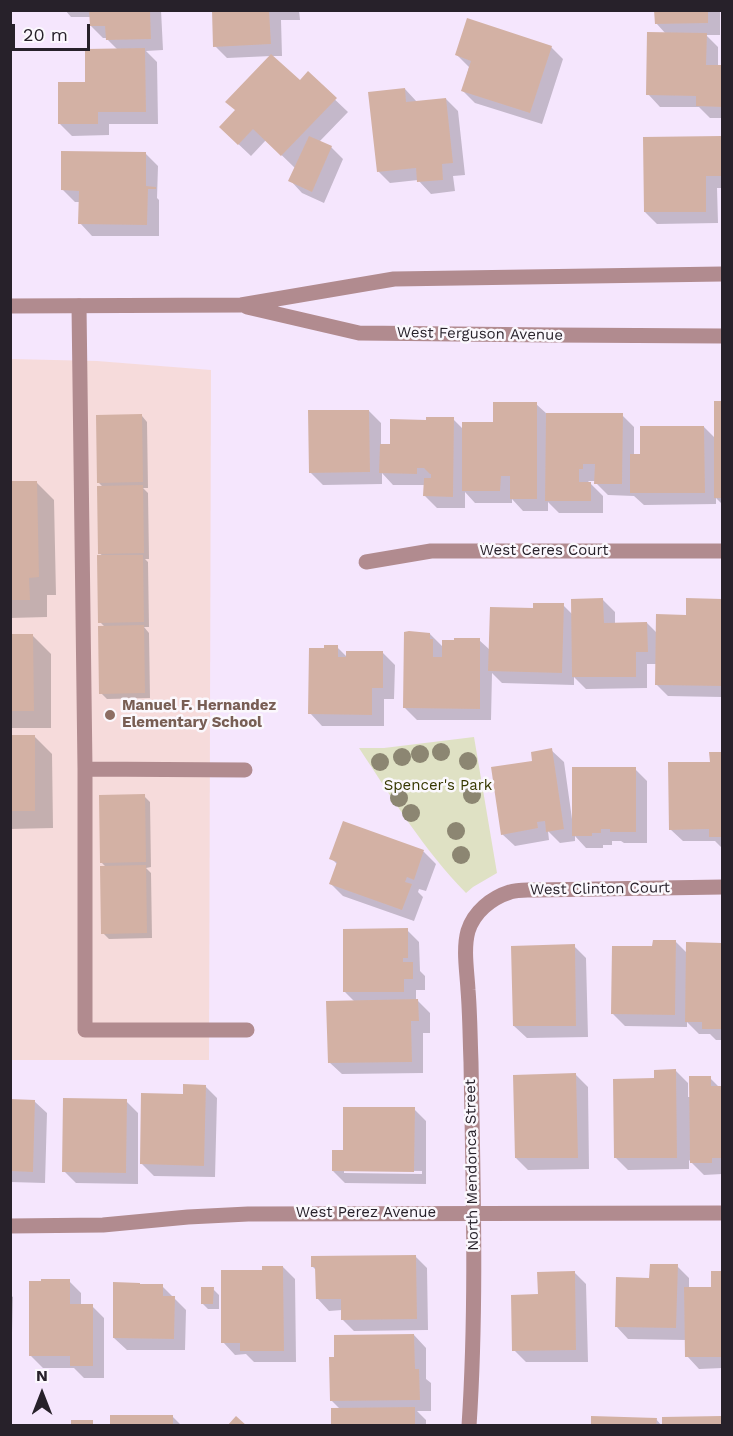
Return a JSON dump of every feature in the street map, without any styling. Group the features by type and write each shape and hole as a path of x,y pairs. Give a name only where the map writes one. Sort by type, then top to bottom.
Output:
{"street":[{"name":"West Ferguson Avenue","path":"10,306 241,305 394,279 723,274"},
{"name":"West Ferguson Avenue","path":"241,305 359,333 723,336"},
{"path":"80,306 85,769 85,1030 247,1030"},
{"name":"West Ceres Court","path":"366,562 432,551 723,551"},
{"path":"85,769 245,770"},
{"name":"West Clinton Court","path":"482,908 512,891 723,887"},
{"name":"North Mendonca Street","path":"469,1425 473,1336 473,1213 470,1030 466,948 468,931 482,908"},
{"name":"West Perez Avenue","path":"10,1226 103,1226 231,1214 723,1213"}],"shaded area":[{"name":"Manuel F. Hernandez Elementary School","path":"11,359 97,361 211,370 209,1060 11,1060"}],"green space":[{"name":"Spencer's Park","path":"474,737 497,873 466,893 422,841 359,748 384,748"}],"building":[{"path":"89,10 150,10 151,39 106,40 105,26 90,26"},
{"path":"212,10 269,10 271,44 213,47"},
{"path":"654,10 708,10 708,23 655,24"},
{"path":"467,18 552,46 530,113 461,91 471,61 455,55"},
{"path":"647,32 707,33 706,65 722,65 722,107 696,106 696,96 646,95"},
{"path":"145,48 146,112 98,112 98,124 58,124 58,82 85,82 85,49"},
{"path":"271,54 300,80 308,71 337,98 281,156 253,129 238,145 219,127 235,110 225,102"},
{"path":"405,88 406,102 446,98 453,163 442,164 443,180 417,182 416,168 377,172 368,92"},
{"path":"309,136 332,146 312,192 288,181"},
{"path":"722,136 722,176 706,176 706,212 644,212 643,137"},
{"path":"61,151 146,152 146,186 156,187 156,189 148,189 147,225 78,224 79,191 61,190"},
{"path":"714,401 722,401 722,498 714,498"},
{"path":"493,402 537,402 537,499 510,499 510,476 501,476 500,491 462,491 462,422 493,422"},
{"path":"308,410 369,410 370,472 309,473"},
{"path":"546,413 623,413 622,484 594,484 595,464 583,464 583,469 579,469 579,482 591,482 591,501 545,501"},
{"path":"142,414 143,482 97,483 96,415"},
{"path":"426,417 454,417 453,497 423,496 424,478 431,478 431,474 424,468 417,468 417,474 379,473 380,444 390,444 390,419 426,420"},
{"path":"640,426 704,426 705,493 630,493 630,454 640,454"},
{"path":"10,481 37,481 39,577 29,578 30,600 10,600"},
{"path":"143,485 144,553 98,554 97,486"},
{"path":"97,555 143,555 144,622 98,623"},
{"path":"603,598 604,623 647,622 648,652 636,652 636,677 572,677 571,599"},
{"path":"686,598 722,599 722,686 655,685 656,614 686,615"},
{"path":"533,603 564,603 562,673 488,671 490,607 533,608"},
{"path":"144,625 145,693 99,694 98,626"},
{"path":"404,632 430,633 430,639 433,639 433,657 442,657 442,640 480,638 480,709 403,708"},
{"path":"10,634 33,634 34,711 10,711"},
{"path":"324,645 338,645 338,657 346,657 346,651 383,651 383,688 372,688 372,715 308,714 309,648 324,648"},
{"path":"10,735 35,735 35,811 10,811"},
{"path":"552,748 564,829 546,832 545,821 537,822 538,828 501,835 491,767 532,761 531,752"},
{"path":"709,752 722,752 722,837 709,837 709,829 669,830 668,762 710,762"},
{"path":"572,767 636,767 636,832 610,832 610,829 601,829 601,833 592,833 592,836 572,836"},
{"path":"145,794 146,862 100,863 99,795"},
{"path":"343,821 424,850 414,880 407,877 405,882 412,884 402,910 329,884 337,862 329,859"},
{"path":"146,865 147,933 101,934 100,866"},
{"path":"408,928 408,958 403,958 403,962 413,962 413,979 404,979 404,992 343,992 343,929"},
{"path":"653,940 676,940 675,1015 611,1014 612,946 652,946"},
{"path":"686,942 722,943 722,1029 702,1029 702,1022 685,1022"},
{"path":"575,944 576,1026 513,1026 511,946"},
{"path":"418,999 419,1021 411,1021 412,1062 328,1063 326,1001"},
{"path":"676,1069 677,1158 614,1158 613,1079 654,1078 654,1070"},
{"path":"576,1073 578,1158 515,1158 513,1075"},
{"path":"689,1076 711,1076 711,1086 722,1086 722,1158 712,1158 712,1163 690,1163"},
{"path":"183,1084 206,1085 204,1166 140,1164 141,1093 183,1094"},
{"path":"63,1098 127,1099 126,1173 62,1172"},
{"path":"10,1099 35,1100 33,1172 10,1171"},
{"path":"343,1107 415,1107 414,1172 332,1171 332,1150 343,1150"},
{"path":"416,1255 417,1319 341,1320 341,1299 316,1299 315,1267 311,1267 311,1256"},
{"path":"650,1264 678,1264 676,1328 615,1327 616,1277 649,1278"},
{"path":"262,1266 283,1266 284,1351 240,1351 240,1343 221,1343 221,1270 262,1270"},
{"path":"575,1271 576,1350 512,1351 511,1295 538,1294 537,1272"},
{"path":"711,1271 722,1271 722,1357 685,1357 684,1287 711,1287"},
{"path":"41,1279 70,1279 70,1304 93,1304 93,1366 70,1366 70,1356 29,1356 29,1281 41,1281"},
{"path":"113,1282 163,1284 163,1296 175,1296 174,1339 113,1338"},
{"path":"201,1287 214,1287 213,1304 201,1304"},
{"path":"414,1334 415,1369 419,1369 420,1400 330,1401 329,1357 334,1357 334,1335"},
{"path":"415,1407 415,1426 331,1426 331,1408"},
{"path":"110,1415 173,1415 173,1426 110,1426"},
{"path":"236,1416 247,1426 227,1426"},
{"path":"591,1416 657,1418 656,1426 591,1426"},
{"path":"722,1416 722,1426 662,1426 662,1417"},
{"path":"71,1420 93,1420 93,1426 71,1426"}],"place":[{"name":"Manuel F. Hernandez Elementary School","path":"110,715"}]}
